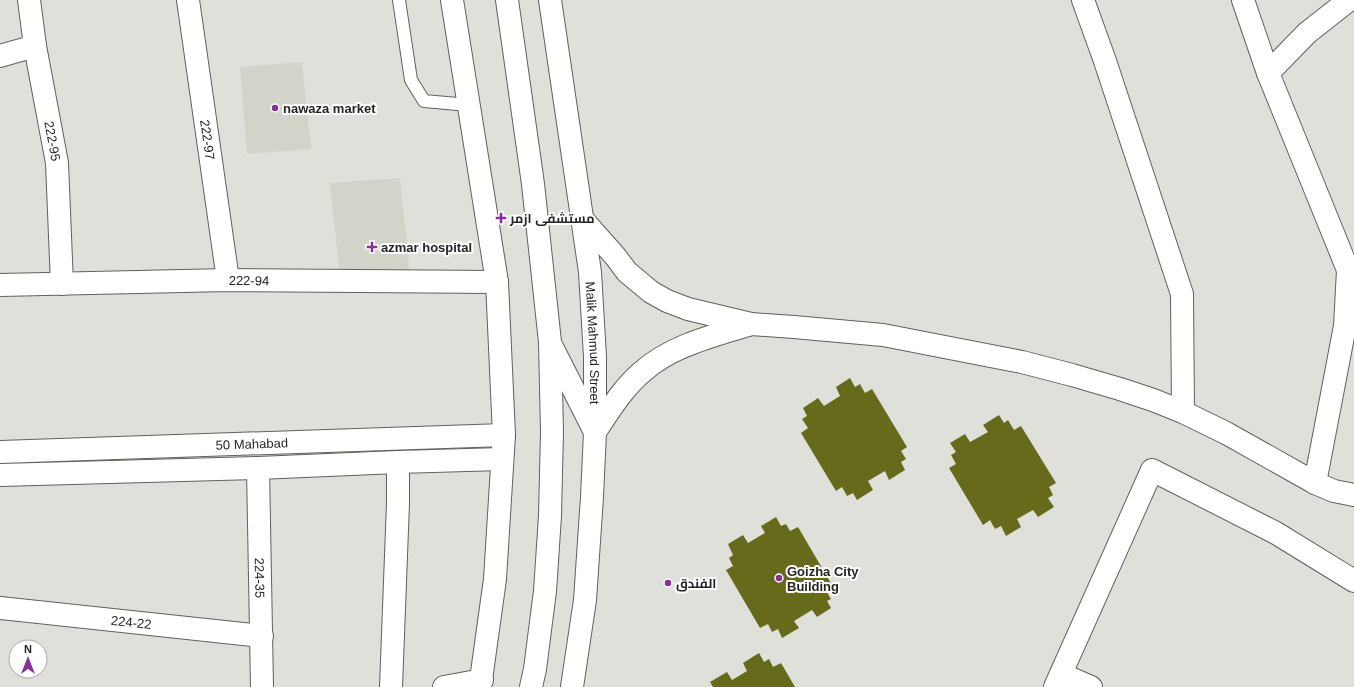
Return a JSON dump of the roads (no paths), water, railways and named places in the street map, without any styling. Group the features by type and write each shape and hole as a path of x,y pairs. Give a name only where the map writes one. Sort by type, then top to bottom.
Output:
{"main road":[{"name":"222-95","path":"29,0 35,46 57,163 62,284"},
{"name":"222-97","path":"188,0 228,280"},
{"path":"444,687 481,684 495,579 504,435 497,282 452,0"},
{"path":"507,0 532,184 550,342 552,432 550,516 545,591 535,669 531,687"},
{"name":"Malik Mahmud Street","path":"550,0 590,272 594,342 595,432 592,497 585,600 572,687"},
{"path":"1083,0 1182,294 1183,412"},
{"path":"1242,0 1268,74 1348,270 1345,326 1315,483"},
{"path":"1268,74 1307,33 1349,0"},
{"path":"0,56 35,46"},
{"path":"583,220 627,272 650,292 667,301 688,309 751,324 883,335 1022,362 1072,375 1127,391 1183,412 1226,433 1315,483 1334,491 1354,495"},
{"name":"222-94","path":"0,285 228,280 497,282"},
{"path":"550,342 595,432 631,382 654,362 685,346 751,324"},
{"name":"50 Mahabad","path":"0,452 504,435"},
{"name":"50 Mahabad","path":"0,475 258,468 502,458"},
{"path":"391,687 398,503 398,462"},
{"name":"224-35","path":"258,468 262,687"},
{"path":"1091,687 1058,680 1152,470 1276,533 1354,581"},
{"name":"224-22","path":"0,608 262,636"}],"lane":[{"path":"400,0 411,80 424,101 469,106"}],"place":[{"name":"nawaza market","path":"275,108"},
{"name":"مستشفى ازمر","path":"501,218"},
{"name":"azmar hospital","path":"372,247"},
{"name":"Goizha City Building","path":"779,578"},
{"name":"الفندق","path":"668,583"}]}
